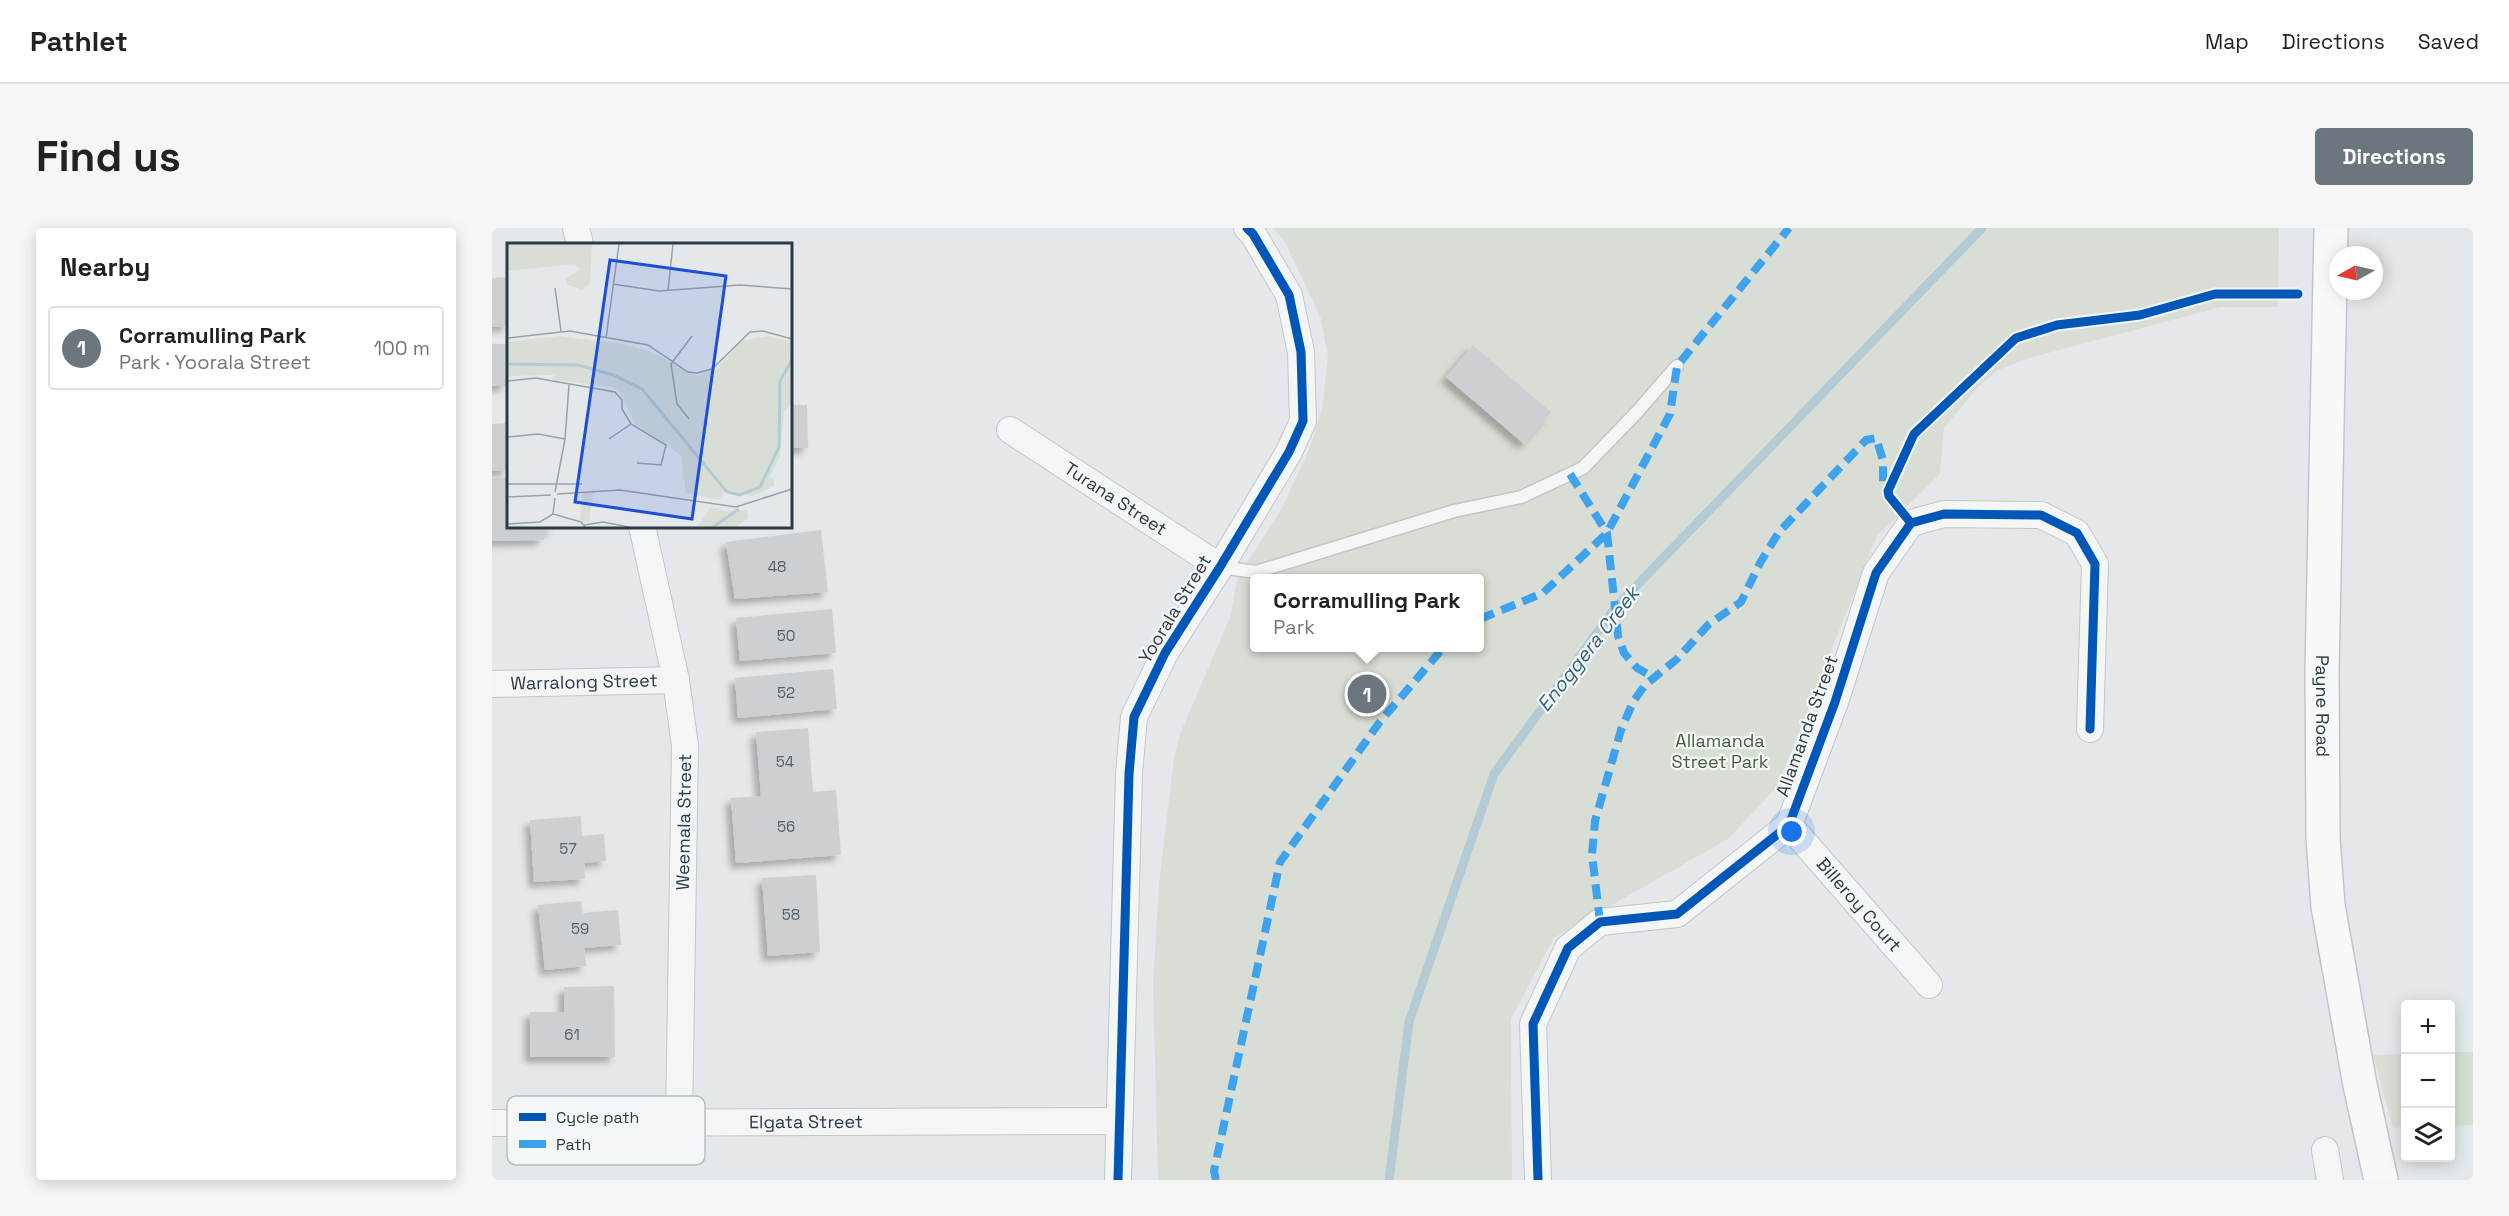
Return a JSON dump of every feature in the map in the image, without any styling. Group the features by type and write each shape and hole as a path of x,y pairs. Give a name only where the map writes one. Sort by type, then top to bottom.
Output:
{"main road":[{"name":"Payne Road","path":"2331,228 2322,659 2322,838 2328,906 2360,1084 2381,1180"}],"street":[{"path":"576,228 580,243"},
{"name":"Yoorala Street","path":"1118,1180 1128,774 1134,717 1165,652 1220,567 1289,452 1303,421 1301,352 1289,295 1253,234 1247,228"},
{"name":"Turana Street","path":"1010,430 1220,567"},
{"name":"Allamanda Street","path":"1538,1180 1533,1024 1568,948 1600,922 1677,914 1789,825 1835,702 1876,573 1911,523 1944,514 2041,515 2077,533 2095,564 2090,729"},
{"name":"Weemala Street","path":"642,528 676,680 685,746 679,1096"},
{"name":"Warralong Street","path":"492,684 676,680"},
{"name":"Billeroy Court","path":"1789,825 1929,985"},
{"name":"Elgata Street","path":"705,1122 1119,1121"},
{"name":"Elgata Street","path":"492,1123 507,1123"},
{"path":"2325,1150 2330,1180"}],"lane":[{"path":"1220,567 1257,572 1454,511 1521,498 1583,468 1677,366"}],"green space":[{"name":"Allamanda Street Park","path":"1273,228 2279,228 2278,307 2221,307 2029,358 1998,370 1977,388 1944,428 1940,474 1877,536 1777,787 1728,839 1554,938 1511,1019 1512,1180 1158,1180 1153,985 1159,883 1174,757 1180,734 1230,617 1238,577 1282,508 1308,452 1322,409 1328,357 1321,319 1284,240"},
{"path":"2455,1052 2473,1052 2473,1125 2455,1126"},
{"path":"2401,1054 2401,1127 2393,1128 2373,1055"}],"building":[{"path":"507,277 507,326 492,327 492,278"},
{"path":"492,344 507,344 506,386 492,386"},
{"path":"1473,345 1551,412 1524,444 1446,377"},
{"path":"792,405 807,405 808,448 792,448"},
{"path":"507,423 507,470 492,471 492,424"},
{"path":"507,477 507,528 554,528 554,530 544,531 544,540 492,541 492,478"},
{"path":"821,530 828,592 735,599 726,542"},
{"path":"832,609 836,653 740,661 736,618"},
{"path":"833,669 837,709 738,718 735,678"},
{"path":"808,728 813,792 836,790 841,855 736,863 731,798 761,796 756,732"},
{"path":"581,816 582,836 604,834 606,861 584,863 585,879 534,882 530,820"},
{"path":"816,875 820,952 768,956 762,878"},
{"path":"581,901 583,913 618,910 621,945 584,948 586,966 545,970 538,905"},
{"path":"614,986 615,1057 530,1057 530,1012 564,1012 564,987"}],"waterway":[{"name":"Enoggera Creek","path":"1389,1180 1409,1022 1494,774 1615,608 1982,228"}],"marked path":[{"path":"1484,617 1543,593 1607,533 1670,414 1677,366 1789,228"},
{"path":"1600,922 1592,854 1595,821 1621,730 1633,702 1645,685 1677,659 1709,624 1741,602 1760,563 1779,532 1866,440 1876,438 1883,460 1883,484 1887,492"},
{"path":"1570,474 1607,533 1618,636 1624,653 1637,668 1653,677"},
{"path":"1216,1180 1214,1171 1280,862 1379,723 1440,652"}],"cycle path":[{"path":"1118,1180 1129,774 1134,717 1165,653 1289,452 1303,421 1301,352 1289,295 1253,234 1247,228"},
{"path":"1911,523 1889,496 1888,491 1914,434 2016,338 2057,325 2140,315 2215,294 2298,294"},
{"path":"1538,1180 1533,1024 1568,948 1600,922 1677,914 1789,825 1835,702 1876,573 1911,523 1944,514 2041,515 2077,533 2095,564 2090,729"}],"place":[{"name":"Corramulling Park","path":"1367,694"}]}
